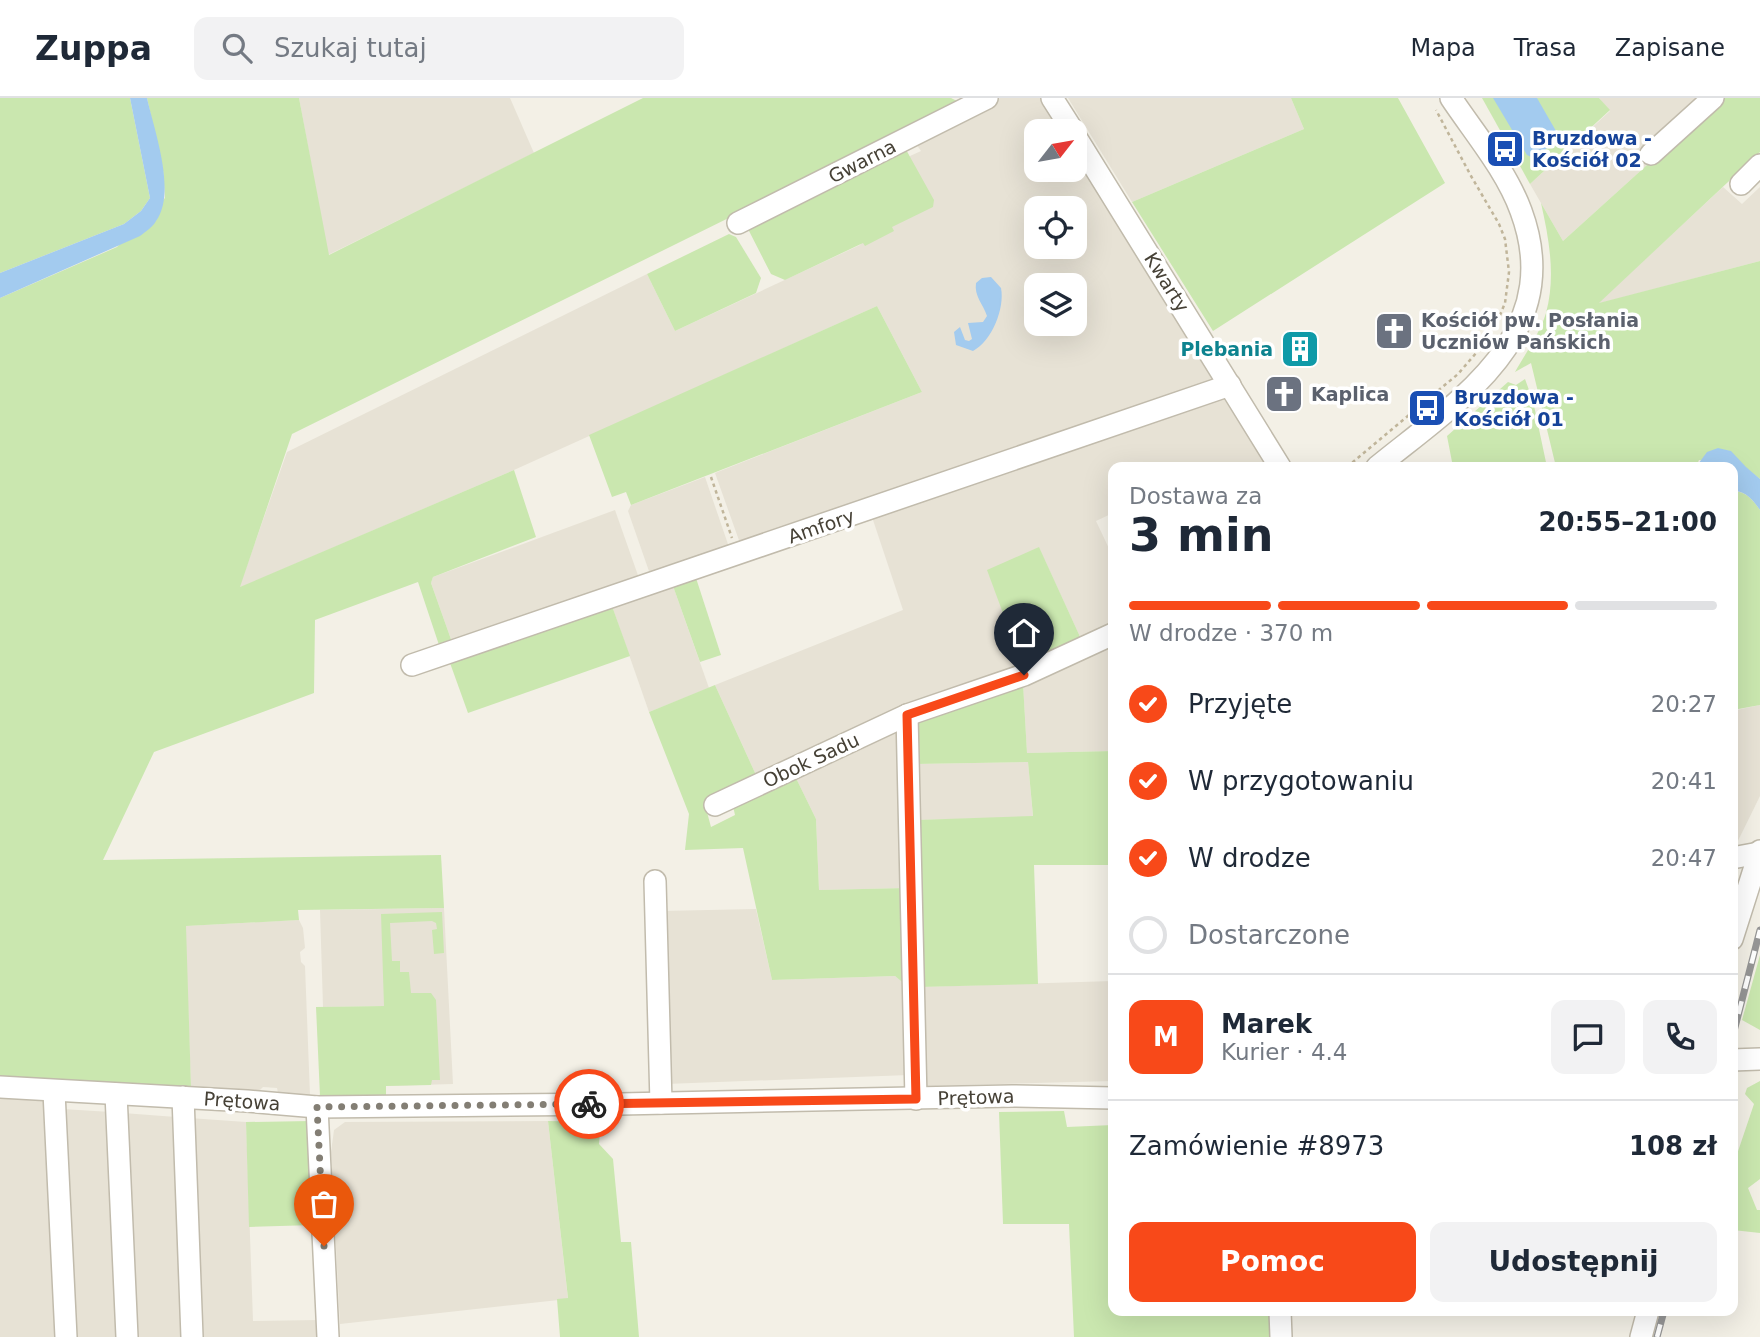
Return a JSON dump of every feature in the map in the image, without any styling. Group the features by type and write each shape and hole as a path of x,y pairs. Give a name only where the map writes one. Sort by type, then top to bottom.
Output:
{"street":[{"name":"Gwarna","path":"738,223 987,98"},
{"name":"Kwarty","path":"1052,98 1065,119"},
{"path":"1651,154 1713,98"},
{"path":"1383,462 1488,374 1515,334 1528,293 1530,253 1521,211 1495,162 1443,103"},
{"name":"Kwarty","path":"1087,154 1277,462"},
{"path":"1741,184 1760,165"},
{"name":"Amfory","path":"412,664 1230,385"},
{"name":"Obok Sadu","path":"716,805 907,715 1024,675 1108,636"},
{"path":"907,715 916,1099"},
{"path":"1738,857 1760,852 1738,920"},
{"path":"655,881 661,1103"},
{"path":"1738,1060 1760,1059"},
{"name":"Prętowa","path":"0,1087 317,1107 1012,1096 1108,1098"},
{"path":"54,1092 66,1337"},
{"path":"116,1094 127,1337"},
{"path":"183,1097 192,1337"},
{"path":"317,1107 328,1337"},
{"path":"1280,1316 1282,1337"},
{"path":"1641,1337 1647,1316"}],"path":[{"path":"1352,462 1458,374 1477,352 1498,320 1505,303 1508,260 1505,239 1443,103"},
{"path":"711,477 737,555"}],"shaded area":[{"path":"299,98 510,98 534,153 328,255"},
{"path":"1000,98 1041,98 1054,119 1024,119 1024,182 1087,182 1087,173 1216,386 741,546 715,473 922,392 877,306 514,470 239,588 287,452 647,274 675,331 860,245 910,156 921,151 914,141"},
{"path":"1068,98 1291,98 1304,129 1132,202 1087,129 1087,119 1081,119"},
{"path":"1599,98 1721,98 1563,241 1530,184 1610,111"},
{"path":"1723,187 1742,204 1760,187 1760,261 1597,304"},
{"path":"1221,395 1266,462 1108,462 1108,515 1096,521 1108,546 1108,628 1082,641 1039,548 1024,670 756,775 715,685 903,610 872,517"},
{"path":"705,477 730,550 651,577 628,511 631,505"},
{"path":"615,510 640,581 453,645 431,583 433,577"},
{"path":"673,586 709,688 649,712 612,606"},
{"path":"1108,643 1108,751 1027,753 1023,683"},
{"path":"1760,705 1760,796 1738,841 1738,710"},
{"path":"903,727 906,888 819,890 816,819 795,776"},
{"path":"1028,762 1033,817 916,820 915,764"},
{"path":"444,908 453,1084 385,1086 381,1006 323,1007 320,910"},
{"path":"756,909 772,980 895,976 908,987 909,1075 666,1084 661,911"},
{"path":"299,920 303,928 305,948 300,952 301,962 305,966 310,1095 278,1093 277,1088 263,1087 259,1091 191,1087 185,926"},
{"path":"1108,981 1108,1081 922,1086 920,987"},
{"path":"0,1095 48,1098 60,1337 0,1337"},
{"path":"62,1109 111,1112 121,1337 74,1337"},
{"path":"123,1113 176,1117 185,1337 133,1337"},
{"path":"189,1118 246,1122 253,1321 318,1320 319,1337 199,1337"},
{"path":"548,1121 568,1299 340,1324 331,1152 334,1130 345,1122"}],"green space":[{"path":"0,98 130,98 150,198 141,211 124,224 0,273"},
{"path":"147,98 299,98 329,255 643,98 951,98 961,103 292,434 240,587 514,470 536,537 433,577 431,583 453,645 440,648 418,582 315,620 314,693 154,752 103,860 441,855 444,908 298,910 299,920 186,926 191,1087 0,1082 0,298 117,247 165,198 163,170"},
{"path":"1291,98 1398,98 1445,183 1213,331 1132,202 1304,129"},
{"path":"1482,98 1599,98 1610,110 1530,184"},
{"path":"1721,98 1760,98 1760,152 1599,303 1760,261 1760,479 1746,468 1738,467 1738,462 1555,462 1531,363 1515,372 1540,328 1549,299 1550,258 1541,203 1563,241"},
{"path":"904,146 934,200 933,207 892,227 894,231 865,246 863,243 785,280 771,274 748,229"},
{"path":"729,234 736,237 761,278 756,293 675,331 647,274"},
{"path":"877,306 922,392 631,505 626,492 612,497 589,435"},
{"path":"1525,379 1533,401 1546,462 1452,462 1447,436 1508,382 1516,385"},
{"path":"1738,491 1751,499 1760,510 1760,705 1738,709"},
{"path":"1039,547 1082,641 1024,670 987,570"},
{"path":"696,578 721,655 700,662 673,586"},
{"path":"612,606 630,656 468,713 450,663"},
{"path":"1023,683 1027,753 1108,751 1108,865 1034,865 1038,984 920,987 916,820 1033,816 1028,762 915,764 915,723"},
{"path":"715,685 756,775 704,801 711,827 735,815 733,806 795,776 816,819 819,890 906,888 908,987 895,976 772,980 743,848 685,850 689,814 649,712"},
{"path":"442,912 444,953 434,954 432,930 437,929 436,923 390,923 392,961 400,961 400,972 409,972 411,993 431,993 436,1000 440,1080 432,1080 431,1085 386,1086 386,1096 320,1096 316,1007 384,1006 381,914"},
{"path":"1760,955 1760,1030 1742,1020"},
{"path":"1760,1081 1760,1179 1748,1188 1757,1210 1760,1210 1760,1233 1738,1231 1738,1151 1754,1104 1745,1094 1747,1088"},
{"path":"1064,1111 1067,1127 1108,1125 1108,1316 1272,1316 1273,1337 1074,1337 1069,1224 1003,1224 999,1112"},
{"path":"311,1121 314,1225 249,1227 246,1122"},
{"path":"548,1121 593,1122 600,1131 599,1144 613,1159 621,1242 631,1242 639,1337 560,1337 557,1299 568,1298"}],"water":[{"path":"130,98 147,98 162,161 164,194 162,209 155,223 140,236 0,298 0,273 124,224 141,211 150,198"},
{"path":"1493,98 1537,98 1556,131 1548,146 1535,159 1527,155"},
{"path":"991,277 1001,288 1002,296 996,323 986,340 973,351 956,345 954,332 960,327 965,340 969,341 972,339 968,323 983,322 987,316 978,296 976,283 982,278"},
{"path":"1718,448 1731,451 1760,479 1760,510 1752,499 1738,491 1738,462 1700,462 1707,452"}],"railway":[{"path":"1738,1016 1760,930"},
{"path":"1657,1337 1663,1316"}],"way so far":[{"path":"324,1246 317,1107 589,1104"}],"place":[{"name":"Bruzdowa - Kościół 02","path":"1505,149"},
{"name":"Kościół pw. Posłania Uczniów Pańskich","path":"1394,331"},
{"name":"Plebania","path":"1300,349"},
{"name":"Kaplica","path":"1284,394"},
{"name":"Bruzdowa - Kościół 01","path":"1427,408"}],"route":[{"path":"589,1104 916,1099 907,715 1024,675"}]}
